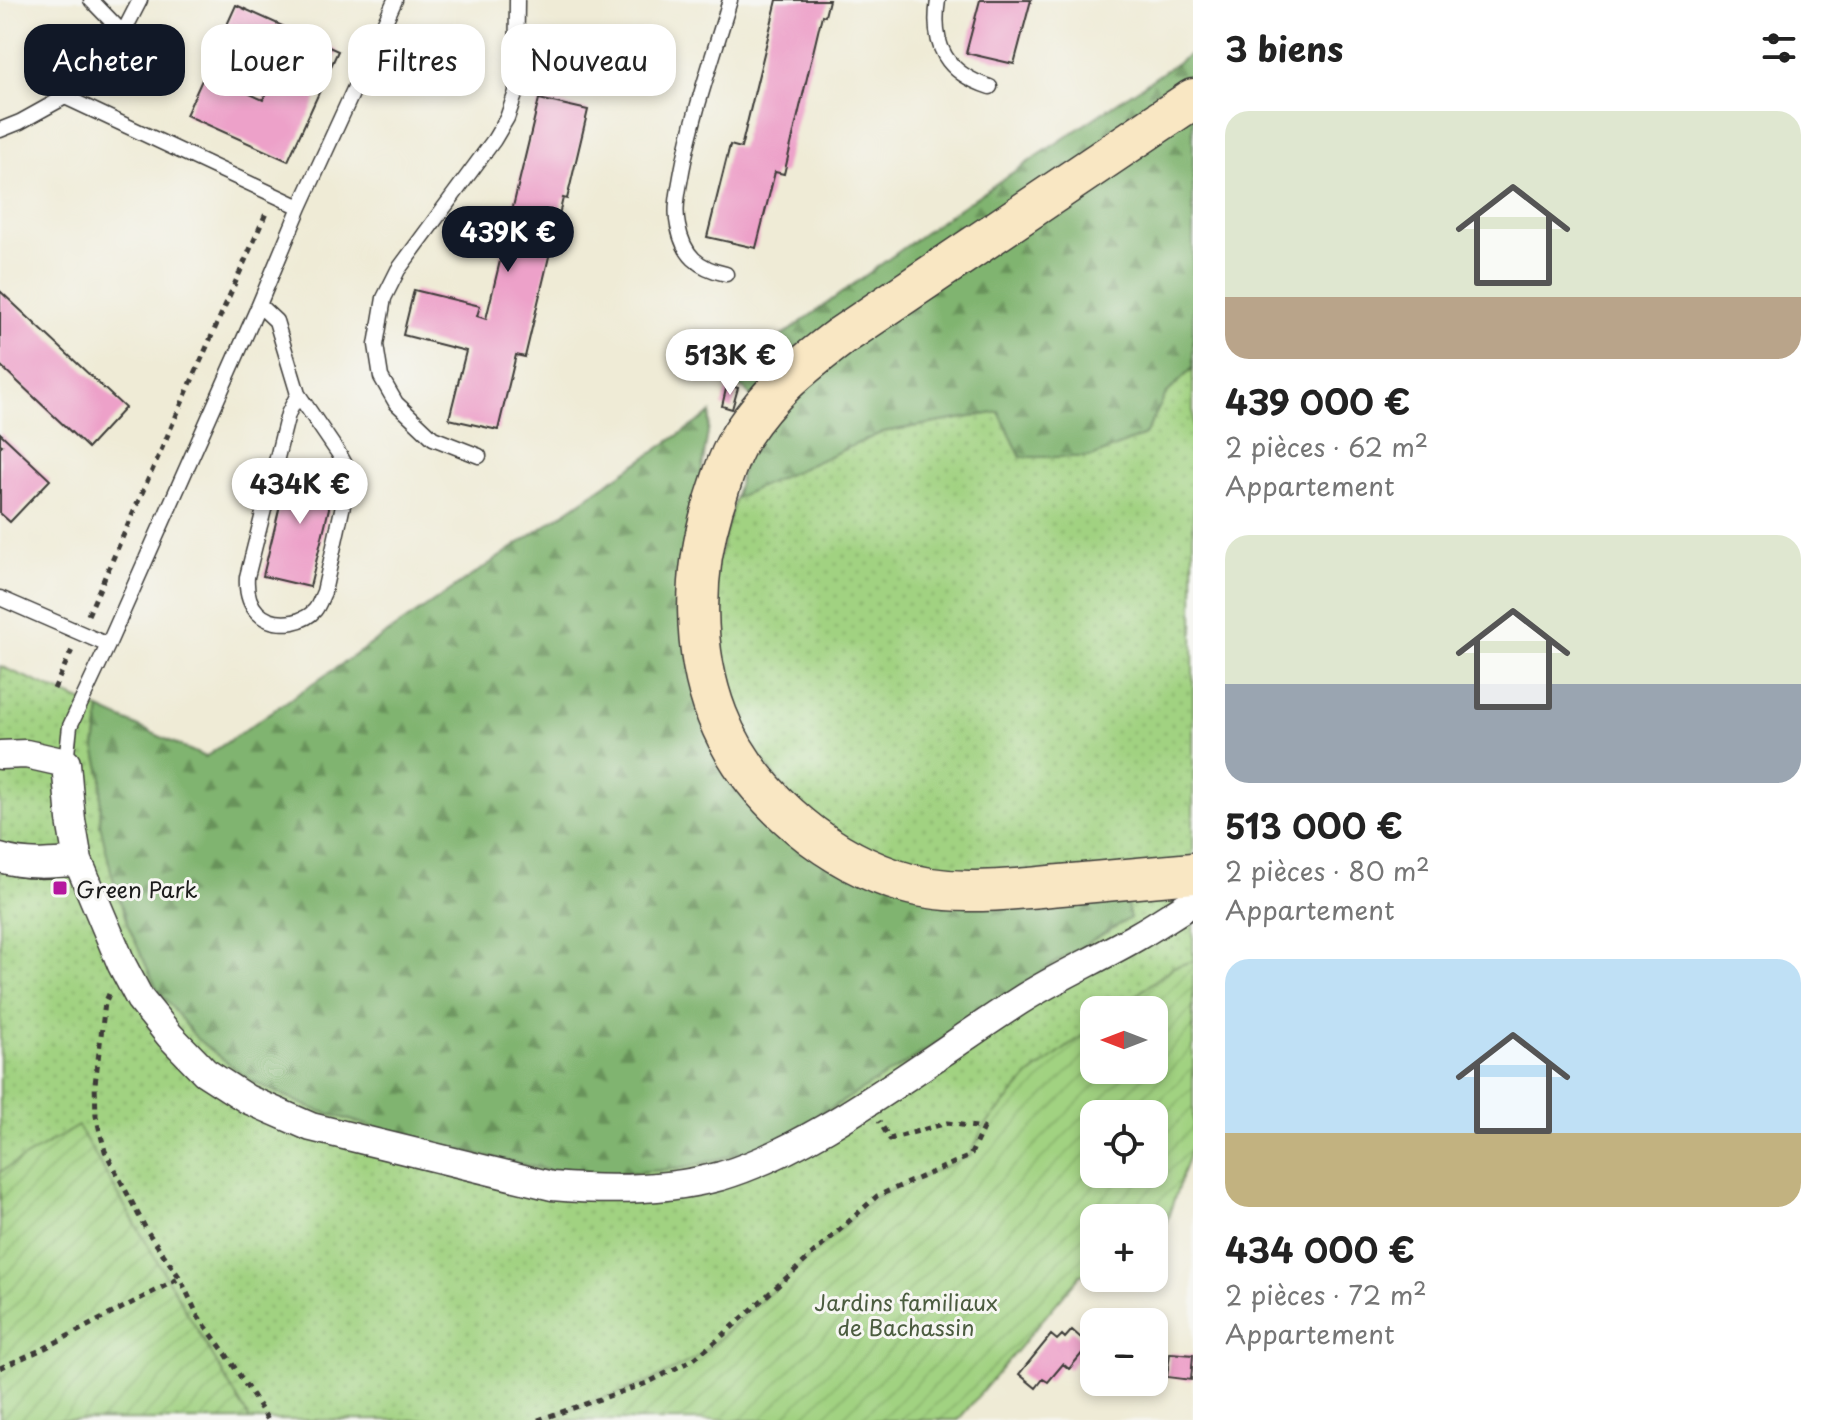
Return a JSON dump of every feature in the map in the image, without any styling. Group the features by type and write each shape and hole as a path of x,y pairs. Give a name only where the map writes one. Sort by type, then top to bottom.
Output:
{"main road":[{"path":"1193,99 840,337 803,365 767,400 740,438 722,479 705,535 698,593 702,660 717,715 742,763 775,803 812,837 854,863 895,880 943,890 995,891 1193,873"}],"street":[{"path":"0,755 26,754 66,763 78,861 122,965 140,999 205,1072 247,1099 311,1127 552,1186 626,1190 673,1185 720,1176 764,1161 868,1104 1020,1000 1193,902"},
{"path":"0,858 13,862 55,864 78,861"}],"lane":[{"path":"91,0 114,24"},
{"path":"128,24 140,0"},
{"path":"66,763 70,726 395,0"},
{"path":"479,456 433,438 396,403 381,377 376,345 384,298 398,270 507,118 516,92 517,0"},
{"path":"726,274 709,270 687,250 677,224 676,209 692,129 730,0"},
{"path":"938,0 935,19 942,48 955,69 970,80 990,87"},
{"path":"0,130 65,97 300,207"},
{"path":"259,305 276,321 298,394 341,457 347,468 348,482 324,592 317,608 302,620 278,623 266,620 252,606 246,588 288,414 298,394"},
{"path":"0,598 108,645"}],"path":[{"path":"54,689 274,195"},
{"path":"122,965 105,1003 95,1084 96,1116 105,1151 147,1231 180,1278 198,1316 268,1420"},
{"path":"538,1420 647,1383 694,1359 877,1196 970,1156 983,1128 947,1123 890,1139 868,1104"},
{"path":"0,1368 180,1278"}],"green space":[{"path":"1193,52 1193,368 1166,394 1145,435 1092,457 1021,457 999,412 883,432 735,498 746,452 768,420 745,389 721,380 952,213"},
{"path":"1193,368 1193,1142 1168,1217 1168,1204 1080,1204 1080,1275 958,1420 0,1420 0,666 100,709 95,748 102,777 100,824 251,1081 314,1109 399,1135 550,1171 614,1174 684,1168 739,1154 790,1133 919,1055 1064,957 1130,918 846,872 690,662 735,498 883,432 1000,412 1021,457 1145,435 1166,394"},
{"path":"711,413 684,581 690,662 846,872 1098,892 1126,901 1130,918 1064,957 919,1055 790,1133 739,1154 684,1168 614,1174 550,1171 399,1135 314,1109 251,1081 197,1039 156,987 128,926 100,824 102,777 95,748 100,709 205,757"},
{"name":"Jardins familiaux de Bachassin","path":"1193,961 1193,1142 1168,1217 1168,1204 1080,1204 1080,1275 958,1420 538,1420 647,1383 694,1359 877,1196 970,1156 983,1128 1029,1076 1080,1038 1080,1084 1168,1084 1168,996 1135,996 1173,967"},
{"path":"78,1126 250,1420 0,1420 0,1172"}],"building":[{"path":"777,0 829,0 825,16 822,15 784,174 775,172 756,248 707,237 730,145 741,148"},
{"path":"980,0 1031,0 1014,64 966,53"},
{"path":"236,5 278,24 227,24"},
{"path":"332,48 338,51 332,64"},
{"path":"201,82 201,96 254,96 263,100 265,96 318,96 288,161 186,115"},
{"path":"539,99 588,110 567,199 563,198 525,357 516,355 498,430 449,419 466,351 403,335 414,290 480,306 477,316 486,319"},
{"path":"0,291 125,408 88,448 0,365"},
{"path":"727,385 738,388 732,409 722,406"},
{"path":"0,433 50,480 10,522 0,513"},
{"path":"290,464 337,475 310,587 263,576"},
{"path":"1072,1330 1080,1337 1080,1356 1069,1369 1063,1364 1048,1382 1043,1379 1036,1388 1019,1374 1051,1335 1057,1340 1062,1335 1065,1338"},
{"path":"1170,1353 1193,1355 1191,1380 1168,1377"}],"place":[{"name":"Green Park","path":"60,888"}]}
